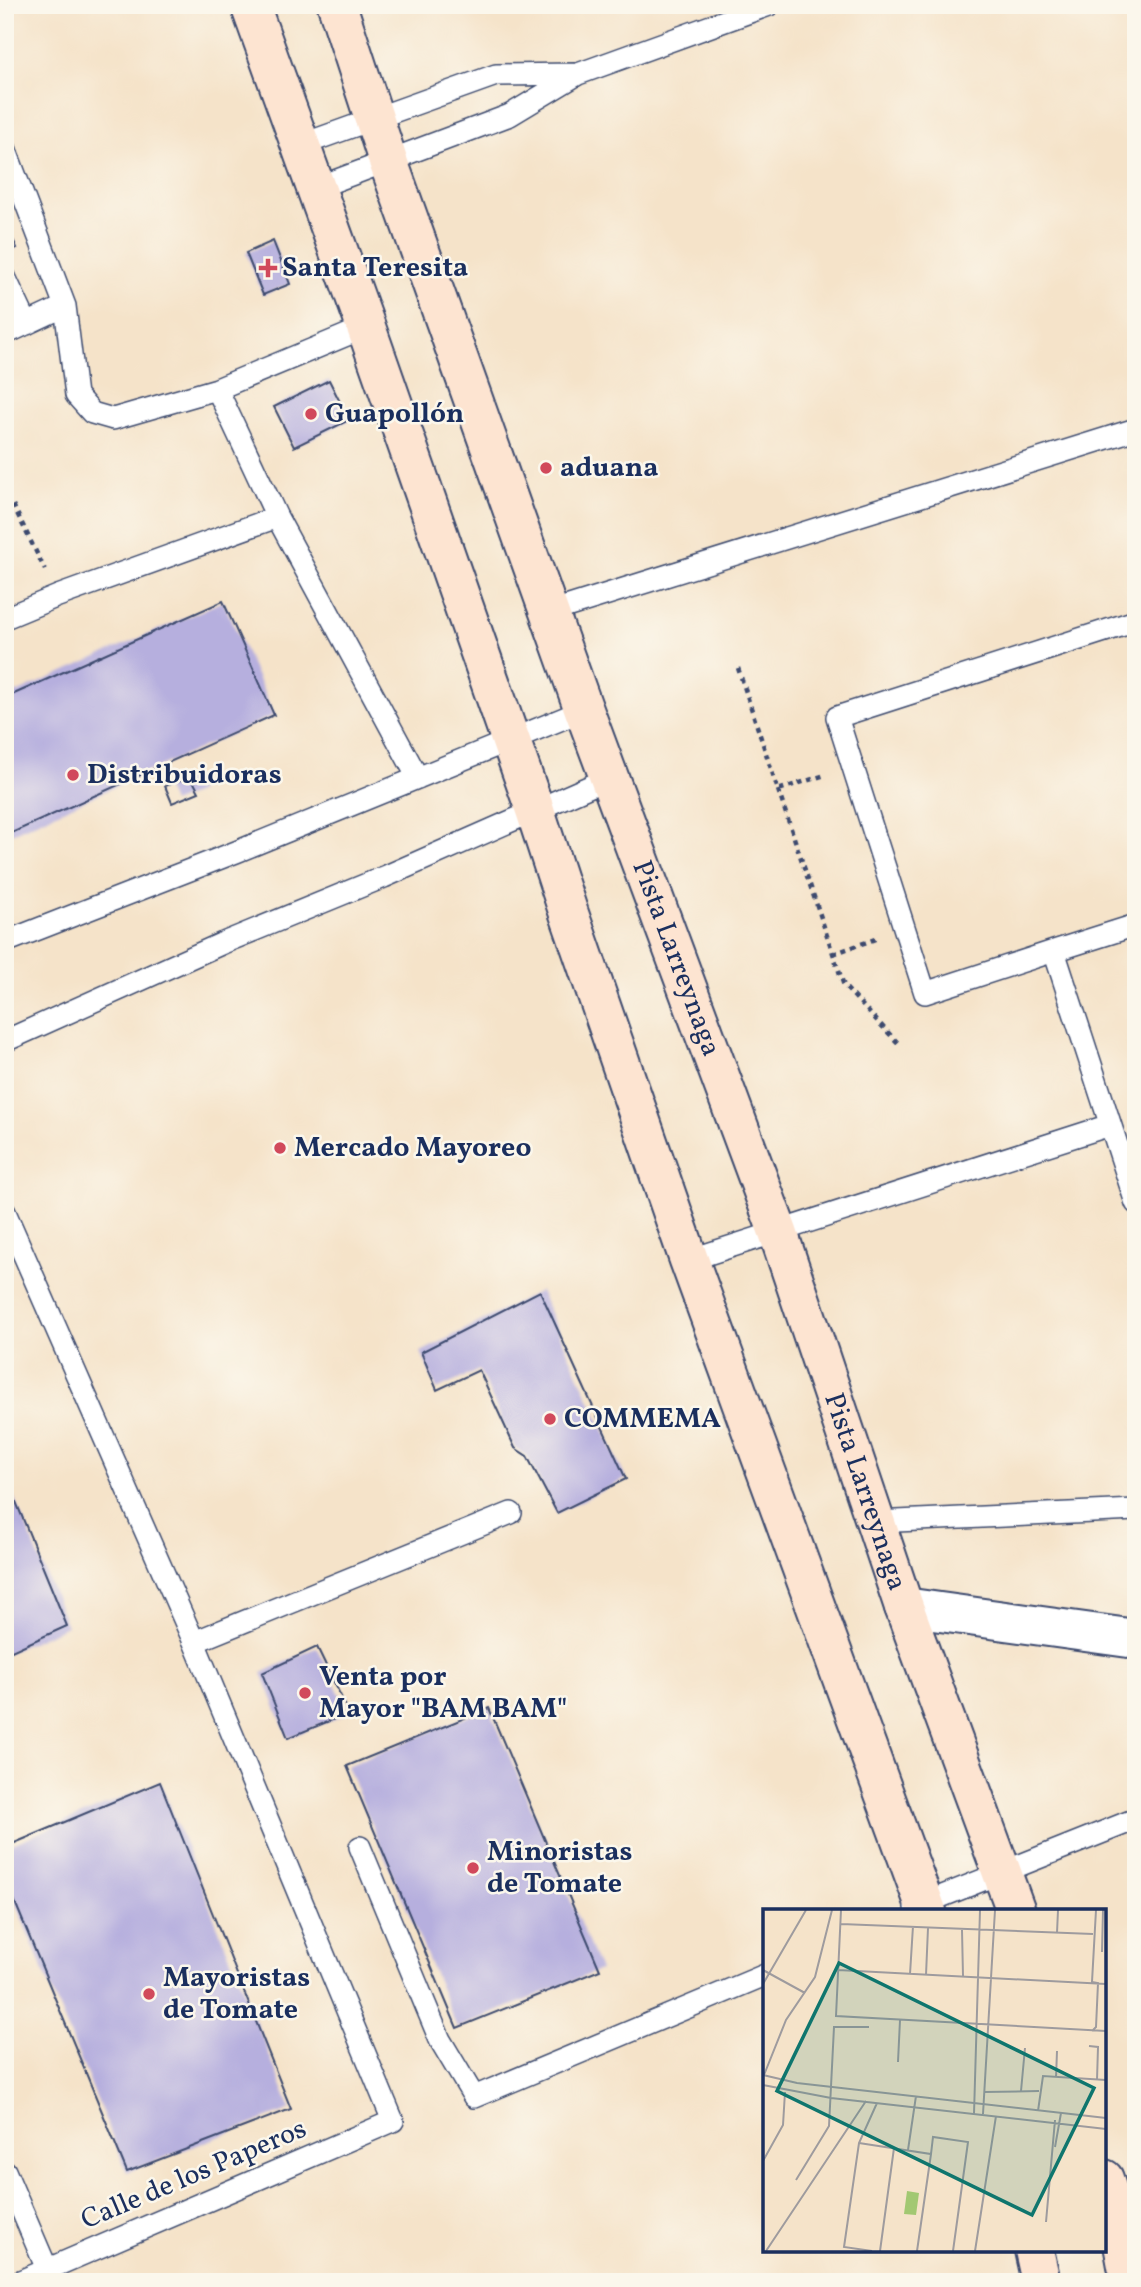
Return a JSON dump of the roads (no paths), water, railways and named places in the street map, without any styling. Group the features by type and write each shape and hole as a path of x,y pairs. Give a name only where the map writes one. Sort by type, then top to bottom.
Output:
{"main road":[{"path":"250,5 535,810 689,1260 920,1908"},
{"name":"Pista Larreynaga","path":"337,5 388,161 584,709 778,1232 904,1607 1015,1909"},
{"path":"1106,2183 1128,2226 1130,2282"},
{"path":"1034,2252 1041,2282"}],"street":[{"path":"904,1607 1136,1639"}],"lane":[{"path":"316,188 510,115 578,74 769,5"},
{"path":"301,145 496,75 578,74"},
{"path":"5,148 65,306 76,395 92,413 113,419 217,389 366,327"},
{"path":"5,277 27,324"},
{"path":"5,334 65,306"},
{"path":"217,389 277,517 418,778"},
{"path":"550,612 1136,429"},
{"path":"5,618 58,596 277,517"},
{"path":"1136,621 836,717 925,993 1136,925"},
{"path":"5,942 236,852 584,709"},
{"path":"5,1041 223,943 384,877 611,777"},
{"path":"1054,951 1136,1203"},
{"path":"689,1260 1110,1125"},
{"path":"5,1212 194,1642 511,1513"},
{"path":"875,1522 1136,1510"},
{"name":"Calle de los Paperos","path":"18,2282 393,2121 194,1642"},
{"path":"920,1908 1136,1819"},
{"path":"359,1847 440,2040 474,2097 763,1976"},
{"path":"5,2171 47,2269"}],"place":[{"name":"Santa Teresita","path":"268,268"},
{"name":"Guapollón","path":"311,414"},
{"name":"aduana","path":"546,468"},
{"name":"Distribuidoras","path":"73,775"},
{"name":"Mercado Mayoreo","path":"280,1148"},
{"name":"COMMEMA","path":"550,1419"},
{"name":"Venta por Mayor \"BAM BAM\"","path":"305,1693"},
{"name":"Minoristas de Tomate","path":"473,1868"},
{"name":"Mayoristas de Tomate","path":"149,1994"}]}
